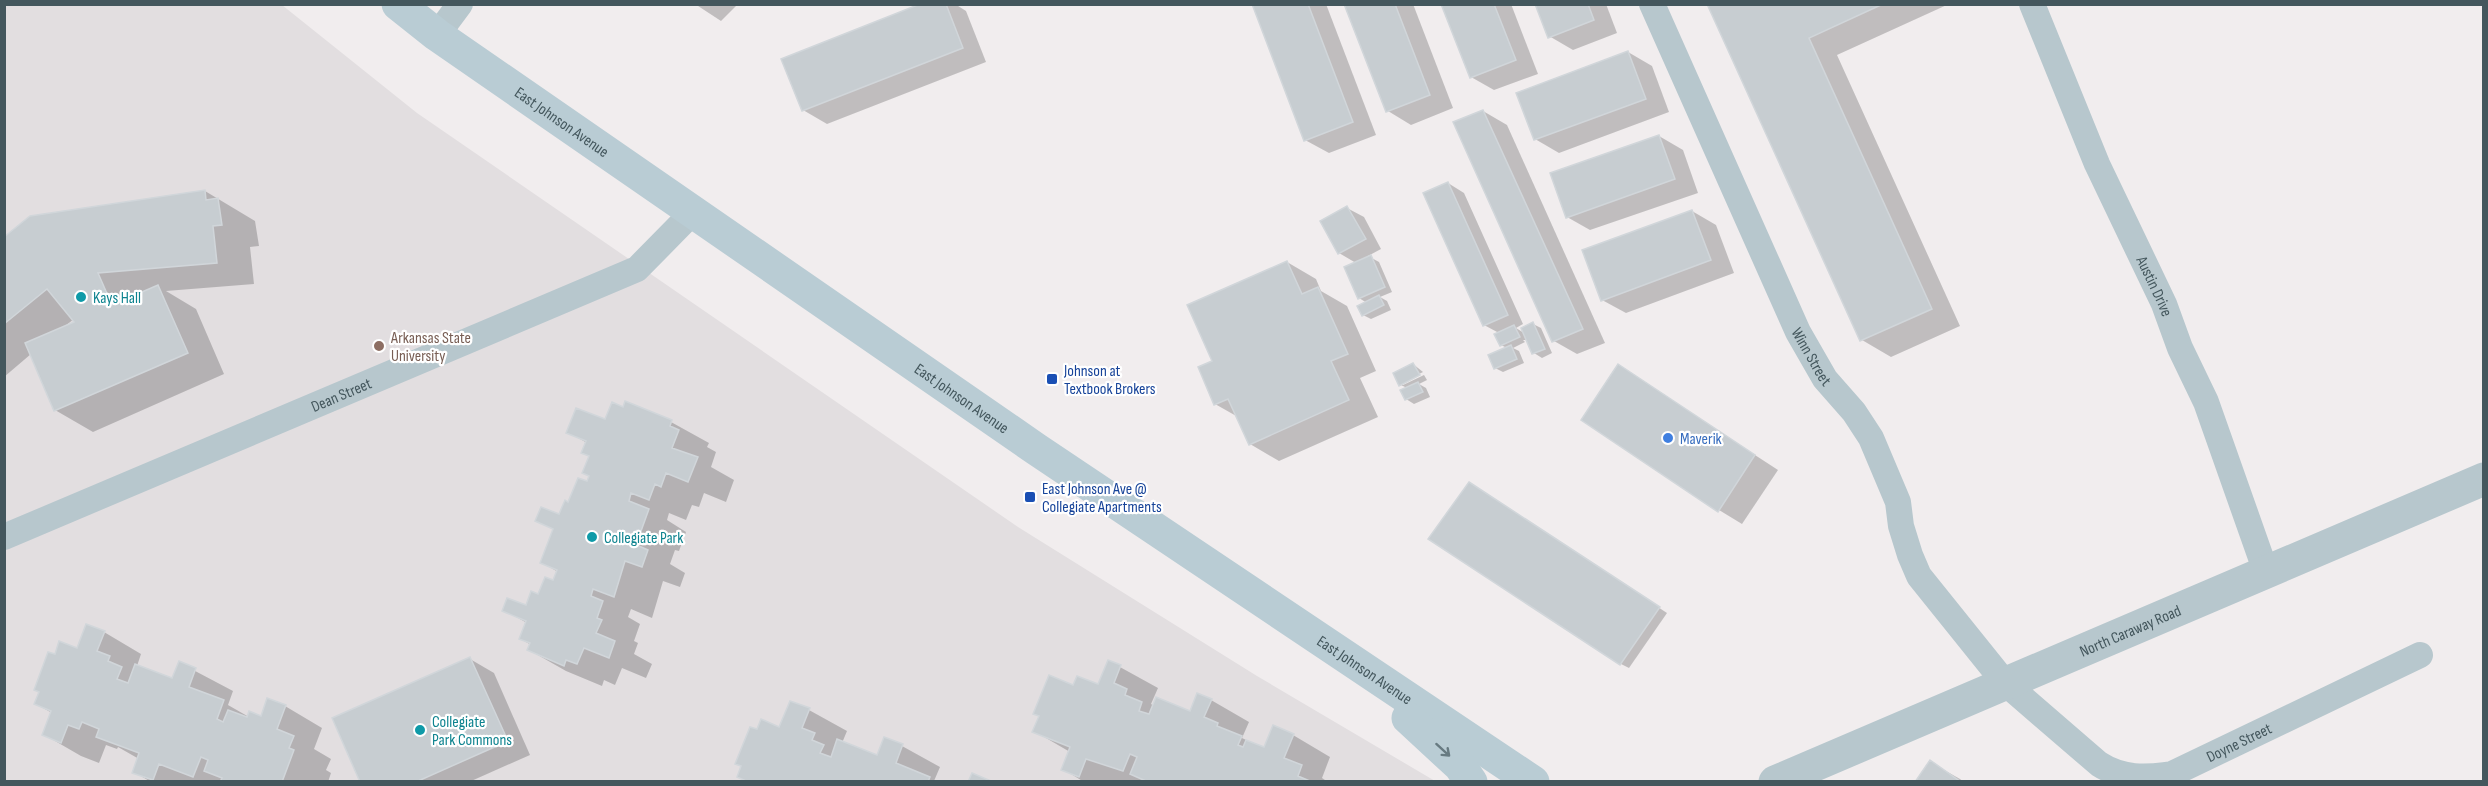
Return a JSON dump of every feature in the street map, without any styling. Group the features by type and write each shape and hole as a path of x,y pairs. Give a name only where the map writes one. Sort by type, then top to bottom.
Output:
{"main road":[{"name":"East Johnson Avenue","path":"398,4 437,35 1036,449 1533,782"},
{"path":"1322,641 1460,766 1471,782"}],"street":[{"path":"437,35 460,4"},
{"name":"Winn Street","path":"1652,4 1798,332 1825,379 1854,412 1871,438 1898,502 1901,526 1919,576 2005,683"},
{"name":"Austin Drive","path":"2032,4 2097,164 2164,304 2180,348 2206,402 2266,572"},
{"name":"Dean Street","path":"4,537 637,268 693,212"},
{"name":"North Caraway Road","path":"1775,782 2484,479"},
{"name":"Doyne Street","path":"2005,683 2099,764 2109,771 2140,778 2172,774 2420,655"}],"shaded area":[{"name":"Arkansas State University","path":"5,4 282,5 417,113 1018,527 1257,676 1435,781 5,782"}],"building":[{"path":"920,4 946,4 963,48 802,111 781,59"},
{"path":"1252,4 1308,4 1353,122 1304,141"},
{"path":"1344,4 1395,4 1430,95 1386,112"},
{"path":"1441,4 1494,4 1516,60 1470,78"},
{"path":"1535,4 1588,4 1594,20 1548,38"},
{"path":"1707,4 1883,4 1809,38 1932,309 1860,341"},
{"path":"1628,51 1646,99 1534,140 1516,93"},
{"path":"1483,110 1583,329 1552,342 1453,122"},
{"path":"1659,135 1675,179 1566,218 1550,173"},
{"path":"1448,182 1508,315 1483,326 1423,193"},
{"name":"Kays Hall","path":"205,190 206,200 218,198 222,225 213,226 217,263 98,273 112,305 158,285 188,353 54,411 25,343 74,322 47,289 4,324 4,237 30,216"},
{"path":"1347,206 1366,239 1338,254 1320,221"},
{"path":"1692,210 1711,260 1601,301 1582,250"},
{"path":"1371,255 1385,287 1358,299 1344,267"},
{"path":"1287,261 1302,294 1318,287 1348,354 1331,361 1349,400 1249,445 1228,399 1214,405 1198,367 1212,361 1187,305"},
{"path":"1379,295 1384,305 1362,316 1357,306"},
{"path":"1533,322 1545,349 1532,354 1521,328"},
{"path":"1514,325 1520,337 1500,346 1494,334"},
{"path":"1511,345 1517,359 1494,369 1488,355"},
{"path":"1413,363 1420,375 1399,386 1393,373"},
{"name":"Maverik","path":"1618,364 1755,455 1718,512 1581,420"},
{"path":"1418,382 1423,392 1405,400 1400,390"},
{"name":"Collegiate Park","path":"625,401 672,420 670,426 679,430 672,448 698,457 688,482 666,473 661,487 655,484 649,500 631,493 629,501 649,509 641,531 637,530 632,543 648,550 642,567 625,561 614,597 593,589 591,596 603,601 597,618 602,620 596,633 615,641 609,658 584,648 577,664 566,660 564,666 527,650 530,643 519,639 526,621 502,611 507,598 526,605 531,591 538,594 545,577 553,580 557,570 540,563 553,529 535,521 541,507 559,514 565,500 568,502 578,478 587,481 589,476 582,473 589,456 581,453 586,441 566,433 576,408 605,419 612,402 623,407"},
{"path":"1469,482 1660,607 1620,665 1428,539"},
{"path":"86,624 105,631 97,651 110,656 108,661 122,667 117,679 128,683 135,664 172,678 179,661 196,668 189,687 224,700 217,719 223,722 228,710 247,717 249,711 261,716 267,698 286,705 277,729 294,736 289,748 294,750 282,782 220,782 222,778 204,771 208,760 201,757 193,777 159,764 153,780 132,773 139,753 96,737 99,729 82,722 79,729 68,725 61,743 42,735 51,711 34,704 39,692 34,690 48,652 55,654 59,641 77,648"},
{"name":"Collegiate Park Commons","path":"470,657 508,741 416,782 360,782 332,718"},
{"path":"1108,660 1121,665 1114,683 1127,689 1125,695 1142,702 1139,711 1149,714 1156,697 1190,711 1197,693 1212,699 1204,717 1218,723 1217,726 1242,736 1238,745 1243,747 1246,740 1264,747 1273,725 1294,734 1284,758 1302,765 1298,776 1312,782 1148,782 1130,774 1137,757 1130,754 1123,771 1086,759 1079,777 1061,770 1070,747 1032,732 1039,716 1033,714 1049,675 1073,685 1077,676 1098,684"},
{"path":"790,701 810,708 802,728 815,733 812,740 824,745 820,753 831,757 837,739 877,755 884,737 903,744 896,763 930,777 928,782 748,782 737,777 741,766 735,764 750,727 757,729 761,719 779,727"},
{"path":"1930,760 1961,782 1915,782"},
{"path":"972,773 991,781 968,782"}],"place":[{"name":"Kays Hall","path":"81,297"},
{"name":"Arkansas State University","path":"379,346"},
{"name":"Johnson at Textbook Brokers","path":"1052,379"},
{"name":"Maverik","path":"1668,438"},
{"name":"East Johnson Ave @ Collegiate Apartments","path":"1030,497"},
{"name":"Collegiate Park","path":"592,537"},
{"name":"Collegiate Park Commons","path":"420,730"}]}
